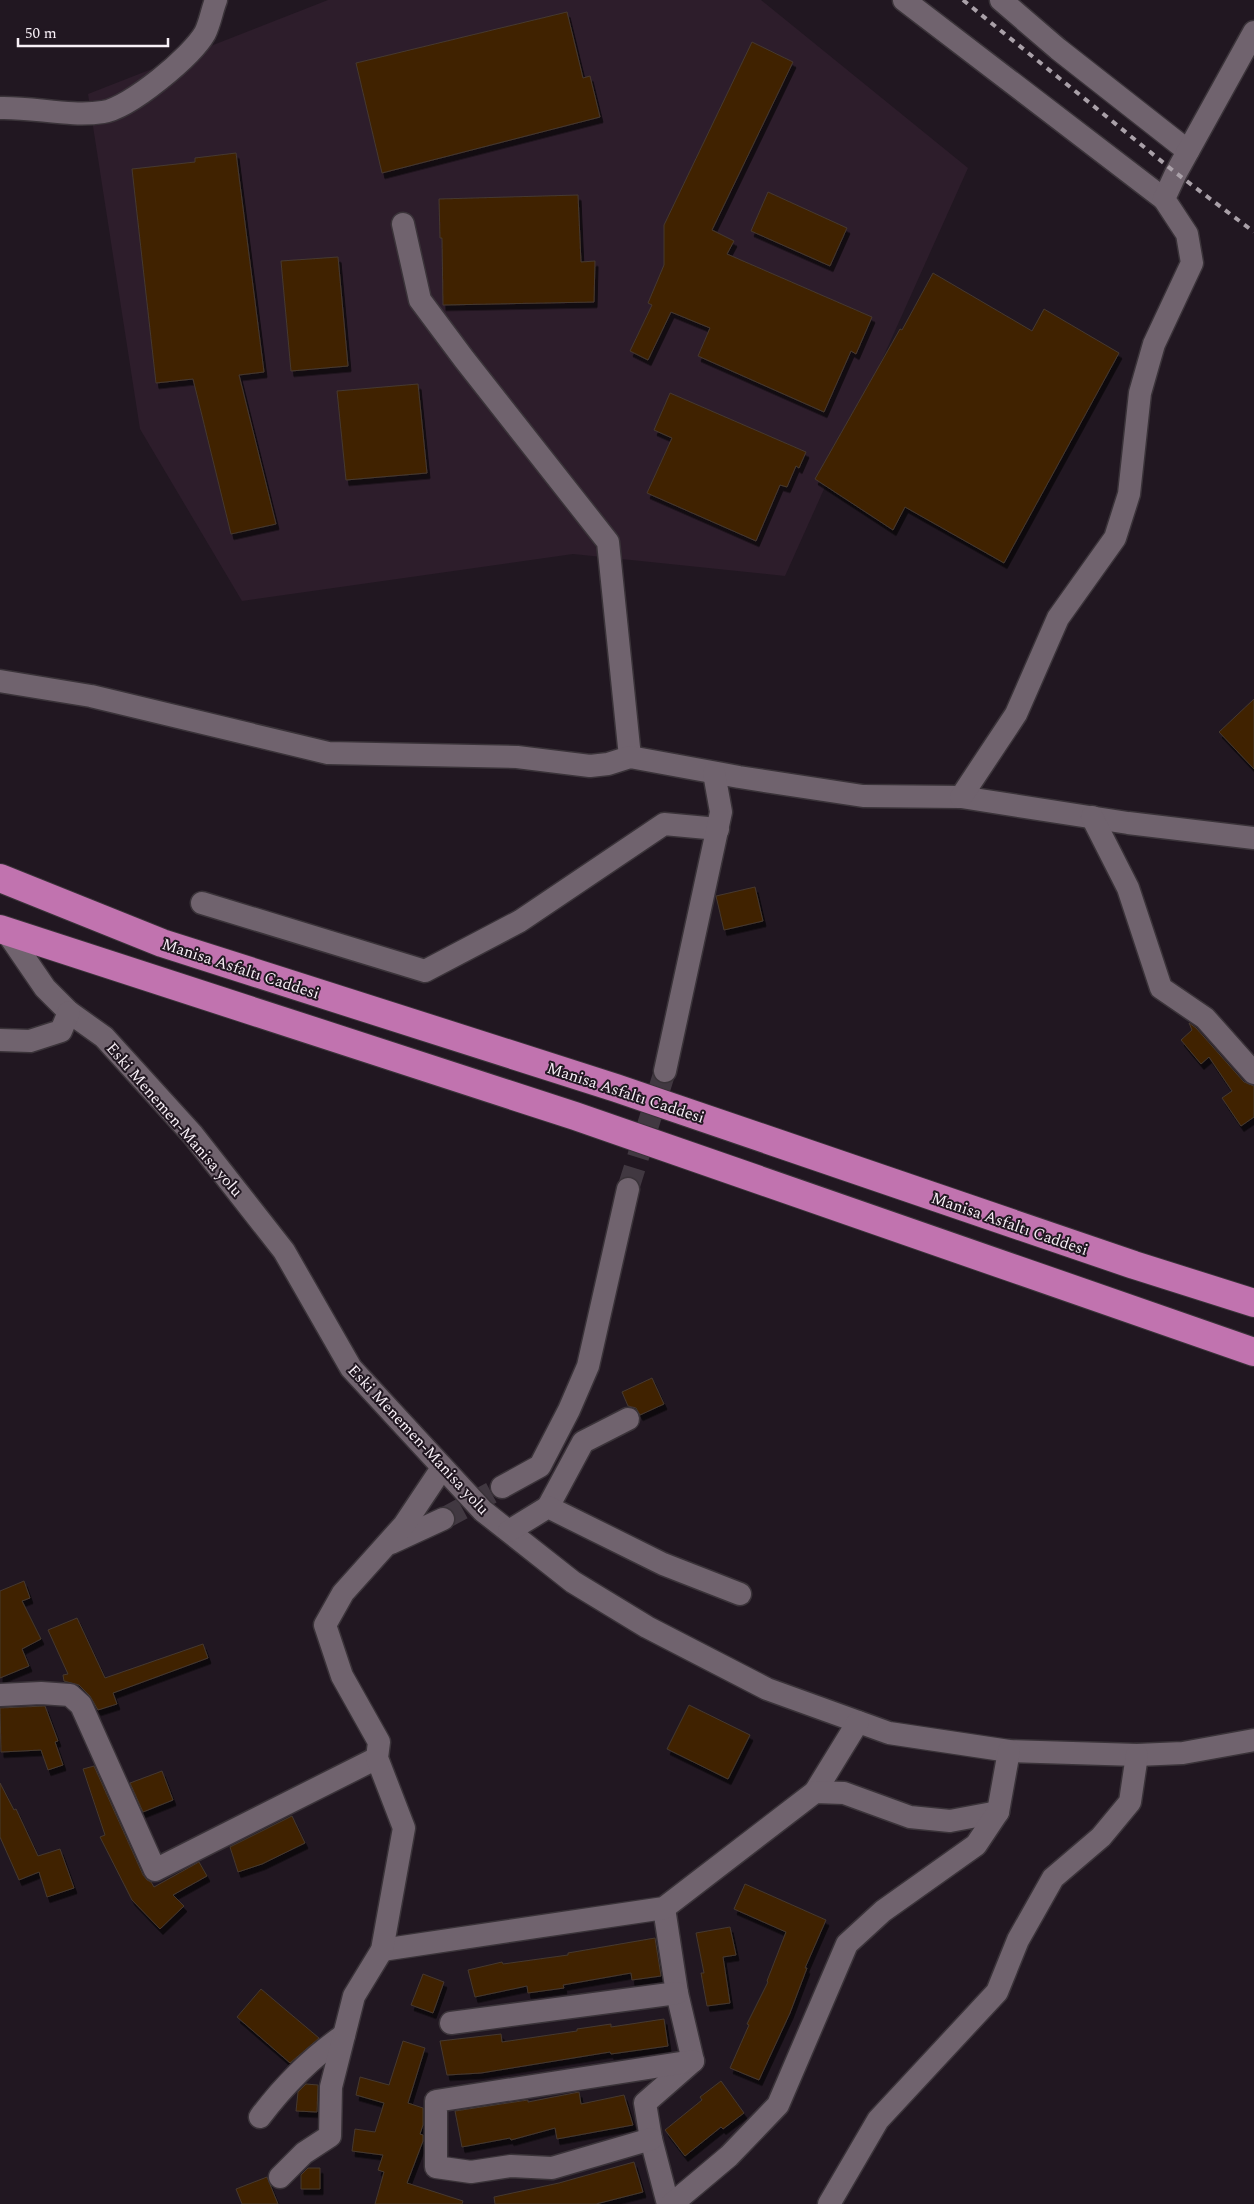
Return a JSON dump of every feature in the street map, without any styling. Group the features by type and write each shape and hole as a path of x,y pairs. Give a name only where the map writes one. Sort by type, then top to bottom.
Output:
{"highway":[{"name":"Manisa Asfaltı Caddesi","path":"0,878 162,943 616,1088 1134,1265 1254,1304"},
{"path":"3,930 575,1116 1254,1352"}],"street":[{"path":"0,108 16,107 58,113 104,112 127,103 149,89 195,45 205,33 216,0"},
{"path":"904,0 1164,199 1187,234 1192,263 1154,344 1140,393 1129,494 1115,538 1058,618 1016,714 960,797"},
{"path":"1001,0 1058,50 1188,151"},
{"path":"1164,199 1188,151 1254,32"},
{"path":"403,224 420,300 608,542 630,757"},
{"path":"0,681 92,696 328,753 517,757 590,766 608,764 630,757 714,773 863,796 960,797 1092,817 1254,838"},
{"path":"665,1071 721,812 714,773"},
{"path":"1092,817 1128,888 1161,988 1205,1018 1254,1073"},
{"path":"202,903 426,971 520,921 664,824 718,829"},
{"name":"Eski Menemen-Manisa yolu","path":"3,930 45,988 69,1012 104,1037 192,1135 284,1251 351,1368 483,1511 573,1582 647,1627 767,1689 889,1733 1009,1751 1137,1755 1183,1753 1254,1740"},
{"path":"0,1040 30,1041 61,1031 69,1012"},
{"path":"502,1486 540,1466 569,1410 588,1366 628,1189"},
{"path":"509,1531 548,1507 583,1442 628,1418"},
{"path":"280,2176 304,2153 330,2136 331,2087 354,1996 382,1950 404,1828 377,1758 379,1742 342,1676 325,1625 343,1593 404,1525 442,1468"},
{"path":"548,1507 663,1564 740,1594"},
{"path":"385,1546 442,1519"},
{"path":"0,1695 40,1692 70,1695 81,1705 155,1870 377,1758"},
{"path":"382,1950 664,1908 815,1792 858,1722"},
{"path":"693,2061 646,2102 651,2139 670,2204 729,2156 778,2105 847,1944 883,1910 976,1845 998,1812 1009,1751"},
{"path":"829,2204 878,2120 997,1992 1018,1940 1053,1878 1101,1837 1130,1802 1137,1755"},
{"path":"815,1792 844,1793 910,1817 950,1821 998,1812"},
{"path":"664,1908 677,1993 693,2061"},
{"path":"451,2023 677,1993"},
{"path":"260,2117 283,2087 323,2050 344,2035"},
{"path":"651,2139 552,2168 511,2166 471,2172 436,2167 436,2101 693,2061"}],"shaded area":[{"path":"328,0 761,0 968,168 785,576 573,554 242,601 140,429 88,94"}],"building":[{"path":"567,12 583,78 590,76 600,117 382,173 356,63"},
{"path":"752,42 793,62 712,230 734,241 727,254 872,317 856,354 851,351 824,412 698,356 710,328 671,312 648,360 630,351 652,305 648,303 664,265 664,225"},
{"path":"236,153 264,372 239,375 276,524 231,534 193,379 156,383 132,169 195,162 195,158"},
{"path":"768,192 847,228 830,266 751,231"},
{"path":"578,195 581,262 595,261 594,302 443,305 442,238 440,238 439,199"},
{"path":"338,257 348,366 291,371 281,261"},
{"path":"933,273 1032,331 1044,309 1119,353 1004,563 905,507 893,530 815,479"},
{"path":"418,384 427,473 346,480 337,391"},
{"path":"670,393 806,452 799,468 796,466 787,487 780,485 756,541 647,493 672,438 654,430"},
{"path":"1254,699 1254,769 1219,732"},
{"path":"755,887 763,921 724,930 716,896"},
{"path":"1189,1023 1196,1028 1244,1082 1254,1086 1254,1117 1241,1126 1222,1098 1232,1091 1209,1057 1201,1064 1181,1040 1192,1030"},
{"path":"652,1378 664,1404 640,1415 636,1408 628,1406 622,1392"},
{"path":"24,1581 30,1598 22,1601 41,1639 22,1649 29,1666 0,1678 0,1591"},
{"path":"77,1618 105,1678 203,1644 208,1658 113,1693 117,1704 98,1710 90,1696 79,1685 64,1681 63,1675 68,1674 48,1630"},
{"path":"689,1705 750,1735 728,1779 667,1749"},
{"path":"45,1706 58,1741 55,1742 63,1765 48,1770 41,1750 1,1752 0,1708"},
{"path":"94,1766 143,1875 154,1887 199,1862 207,1876 173,1895 184,1906 160,1929 132,1900 100,1837 105,1835 83,1769"},
{"path":"162,1771 173,1800 143,1812 130,1783"},
{"path":"0,1783 14,1810 16,1809 38,1856 60,1849 74,1888 47,1897 39,1872 19,1880 0,1837"},
{"path":"292,1816 305,1843 262,1864 238,1872 230,1847"},
{"path":"745,1884 826,1920 805,1968 807,1968 790,2013 759,2080 730,2068 749,2025 747,2024 768,1982 786,1932 734,1909"},
{"path":"730,1927 736,1955 723,1957 730,2003 707,2006 701,1973 704,1973 696,1933"},
{"path":"655,1938 661,1976 632,1980 631,1973 563,1985 564,1988 528,1993 527,1986 475,1997 468,1970 502,1962 503,1964 568,1955 568,1953"},
{"path":"423,1974 444,1982 433,2013 411,2005"},
{"path":"261,1989 319,2038 290,2063 237,2017"},
{"path":"664,2019 668,2046 611,2054 610,2052 481,2073 447,2075 440,2041 501,2034 502,2042 611,2024 611,2027"},
{"path":"403,2041 425,2048 408,2103 423,2108 423,2125 420,2134 423,2135 423,2141 407,2183 463,2201 462,2204 375,2204 384,2172 378,2170 383,2155 352,2151 355,2129 375,2132 384,2103 356,2095 360,2077 389,2085"},
{"path":"721,2081 744,2113 723,2129 721,2127 685,2156 665,2130 702,2100 700,2097"},
{"path":"306,2084 318,2085 317,2112 296,2111 298,2092"},
{"path":"579,2092 581,2104 624,2095 633,2125 557,2139 555,2128 511,2140 510,2138 462,2147 455,2111 528,2100 528,2102"},
{"path":"634,2162 643,2192 596,2204 495,2204 494,2197 559,2183"},
{"path":"308,2168 320,2168 320,2189 301,2189 301,2175"},
{"path":"267,2177 278,2204 242,2204 236,2189"}],"tunnel":[{"path":"628,1189 665,1071"},
{"path":"443,1519 502,1487"}],"railway":[{"path":"963,0 1176,173 1254,232"}]}
